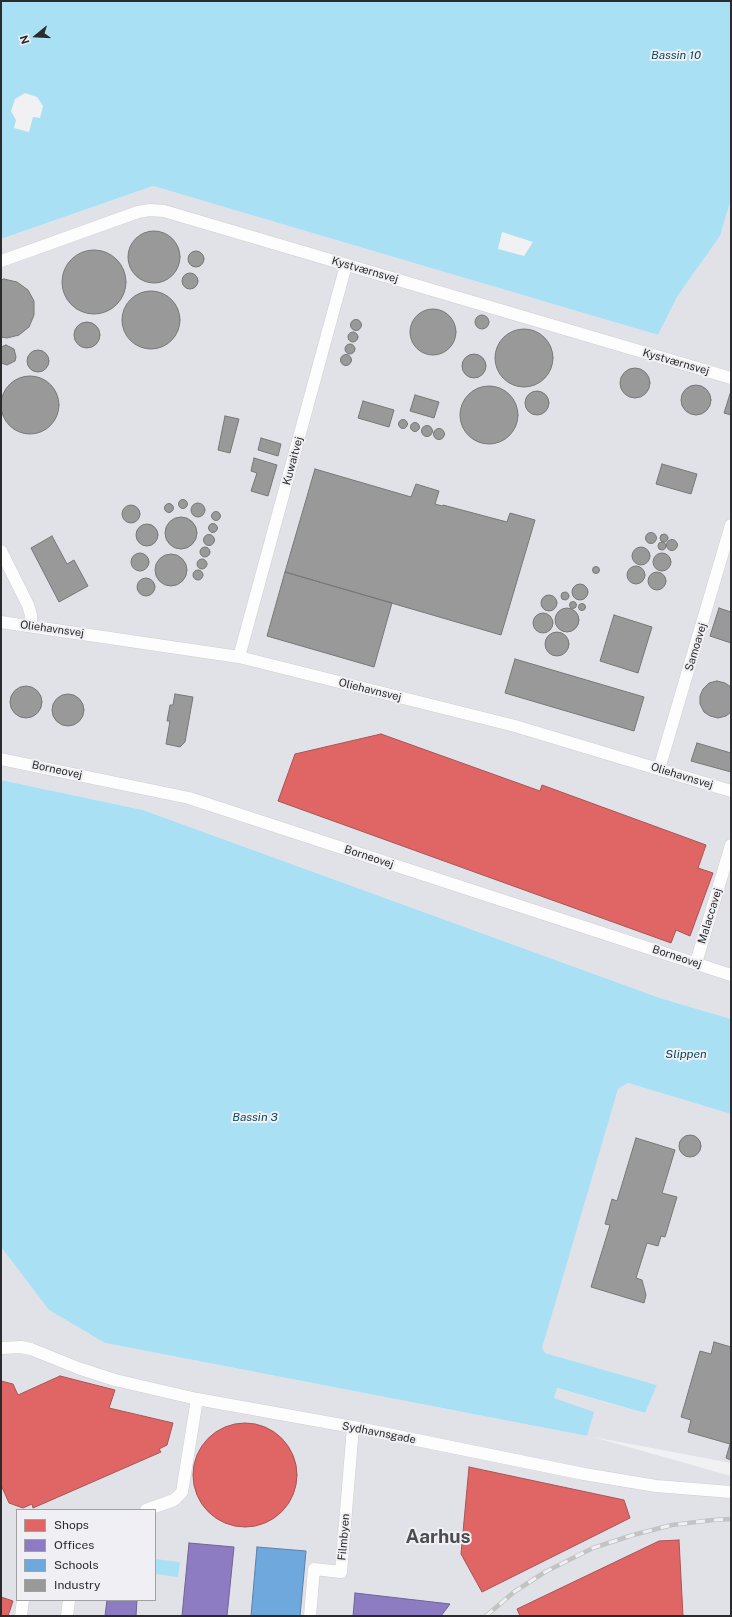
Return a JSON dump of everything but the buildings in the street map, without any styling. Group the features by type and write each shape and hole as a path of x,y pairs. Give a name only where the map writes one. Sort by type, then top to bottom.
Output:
{"street":[{"name":"Kystværnsvej","path":"1,261 138,212 150,210 164,211 731,378"},
{"name":"Kuwaitvej","path":"239,657 346,265"},
{"name":"Samoavej","path":"659,769 731,525"},
{"path":"1,551 28,606 31,615 31,626"},
{"name":"Oliehavnsvej","path":"1,622 239,657 515,726 731,791"},
{"name":"Borneovej","path":"1,758 189,798 731,975"},
{"name":"Malaccavej","path":"696,963 731,845"},
{"name":"Sydhavnsgade","path":"1,1348 20,1347 32,1349 78,1368 115,1380 197,1399 353,1427 584,1474 656,1486 731,1492"},
{"path":"149,1509 174,1500 182,1492 197,1399"},
{"name":"Filmbyen","path":"310,1616 314,1569 341,1572 353,1427"},
{"path":"21,1616 23,1601"},
{"path":"67,1616 69,1601"}],"shaded area":[{"path":"153,186 658,335 677,297 720,236 731,199 731,1019 660,998 143,810 1,780 1,239"},
{"path":"628,1083 731,1114 731,1463 593,1437 731,1476 731,1616 1,1616 1,1247 49,1310 105,1343 587,1436 554,1398 556,1388 644,1413 657,1385 544,1353 540,1345 618,1089"}],"water":[{"name":"Bassin 10","path":"1,1 731,1 731,199 720,236 677,297 658,335 153,186 1,239","holes":["25,93 37,97 43,106 40,118 33,117 29,132 14,128 16,120 11,111 15,99","502,232 533,242 524,256 498,249"]},
{"name":"Bassin 3","path":"1,780 143,810 660,998 731,1019 731,1114 628,1083 618,1089 542,1348 545,1353 657,1385 645,1413 557,1388 554,1398 594,1412 587,1436 105,1343 49,1310 1,1247"},
{"path":"156,1559 180,1562 178,1577 156,1574"}],"railway":[{"path":"486,1616 514,1592 545,1572 593,1548 633,1535 672,1525 731,1519"}],"district":[{"name":"Aarhus","path":"438,1537"}],"water label":[{"name":"Slippen","path":"686,1054"}]}
